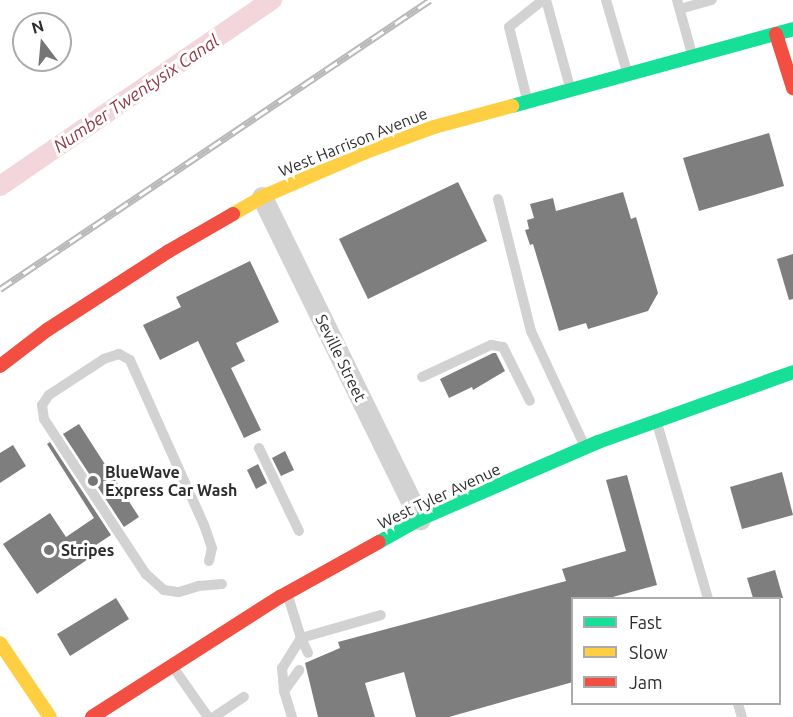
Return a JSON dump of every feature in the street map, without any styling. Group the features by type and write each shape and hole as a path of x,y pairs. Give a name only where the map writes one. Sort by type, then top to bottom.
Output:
{"main road":[{"name":"West Harrison Avenue","path":"0,366 47,330 169,251 262,197 366,152 434,127 793,29"},
{"path":"776,34 793,88"},
{"name":"West Tyler Avenue","path":"92,717 171,664 287,593 420,519 585,447 793,372"},
{"path":"0,643 50,717"}],"street":[{"name":"Seville Street","path":"262,197 420,519"}],"lane":[{"path":"528,102 509,27 545,0 571,90"},
{"path":"606,0 627,75"},
{"path":"693,57 679,5 712,0"},
{"path":"498,199 531,331 585,447"},
{"path":"422,377 491,345 502,347 530,401"},
{"path":"209,561 212,548 204,525 130,360 118,354 104,359 49,395 42,405 44,419 146,574 164,590 179,592 199,586 222,584"},
{"path":"656,420 708,597"},
{"path":"259,448 299,531"},
{"path":"287,593 308,653"},
{"path":"292,717 284,691 282,668 301,638 381,615"},
{"path":"171,664 208,717"},
{"path":"284,691 299,670"},
{"path":"214,717 244,697"}],"building":[{"path":"769,133 784,186 699,211 683,158"},
{"path":"458,182 487,241 368,299 339,239"},
{"path":"623,192 631,219 636,217 658,293 648,311 588,329 586,323 559,331 533,244 530,245 525,230 529,229 527,220 534,218 530,204 553,198 556,211"},
{"path":"793,254 793,299 789,300 777,259"},
{"path":"250,261 279,322 236,343 245,361 231,368 261,430 244,438 198,341 160,360 143,325 181,307 176,297"},
{"path":"496,353 505,371 473,390 472,387 449,398 440,379"},
{"path":"79,424 139,517 124,527 63,434"},
{"name":"Stripes","path":"50,442 111,535 90,549 94,555 37,594 3,544 50,513 66,537 94,518 47,444"},
{"path":"13,445 26,466 0,483 0,453"},
{"path":"285,451 294,470 281,476 272,458"},
{"path":"258,464 267,483 256,489 247,470"},
{"path":"782,472 793,515 742,529 730,487"},
{"path":"627,475 657,585 613,597 571,597 571,683 449,717 416,717 404,672 365,683 375,717 318,717 305,663 340,648 338,642 566,581 562,569 626,551 606,480"},
{"path":"775,570 783,598 753,597 747,578"},
{"path":"116,598 129,619 70,656 57,634"}],"waterway":[{"name":"Number Twentysix Canal","path":"0,186 272,0"}],"railway":[{"path":"0,289 430,0"}],"traffic: fast":[{"path":"512,106 793,29"},
{"path":"379,542 420,519 598,442 793,372"}],"traffic: slow":[{"path":"233,214 262,197 366,152 434,127 512,106"},
{"path":"0,643 50,717"}],"traffic: jam":[{"path":"776,34 793,88"},
{"path":"0,366 47,330 169,251 233,214"},
{"path":"92,717 280,597 379,542"}],"place":[{"name":"BlueWave Express Car Wash","path":"93,481"},
{"name":"Stripes","path":"49,550"}]}
